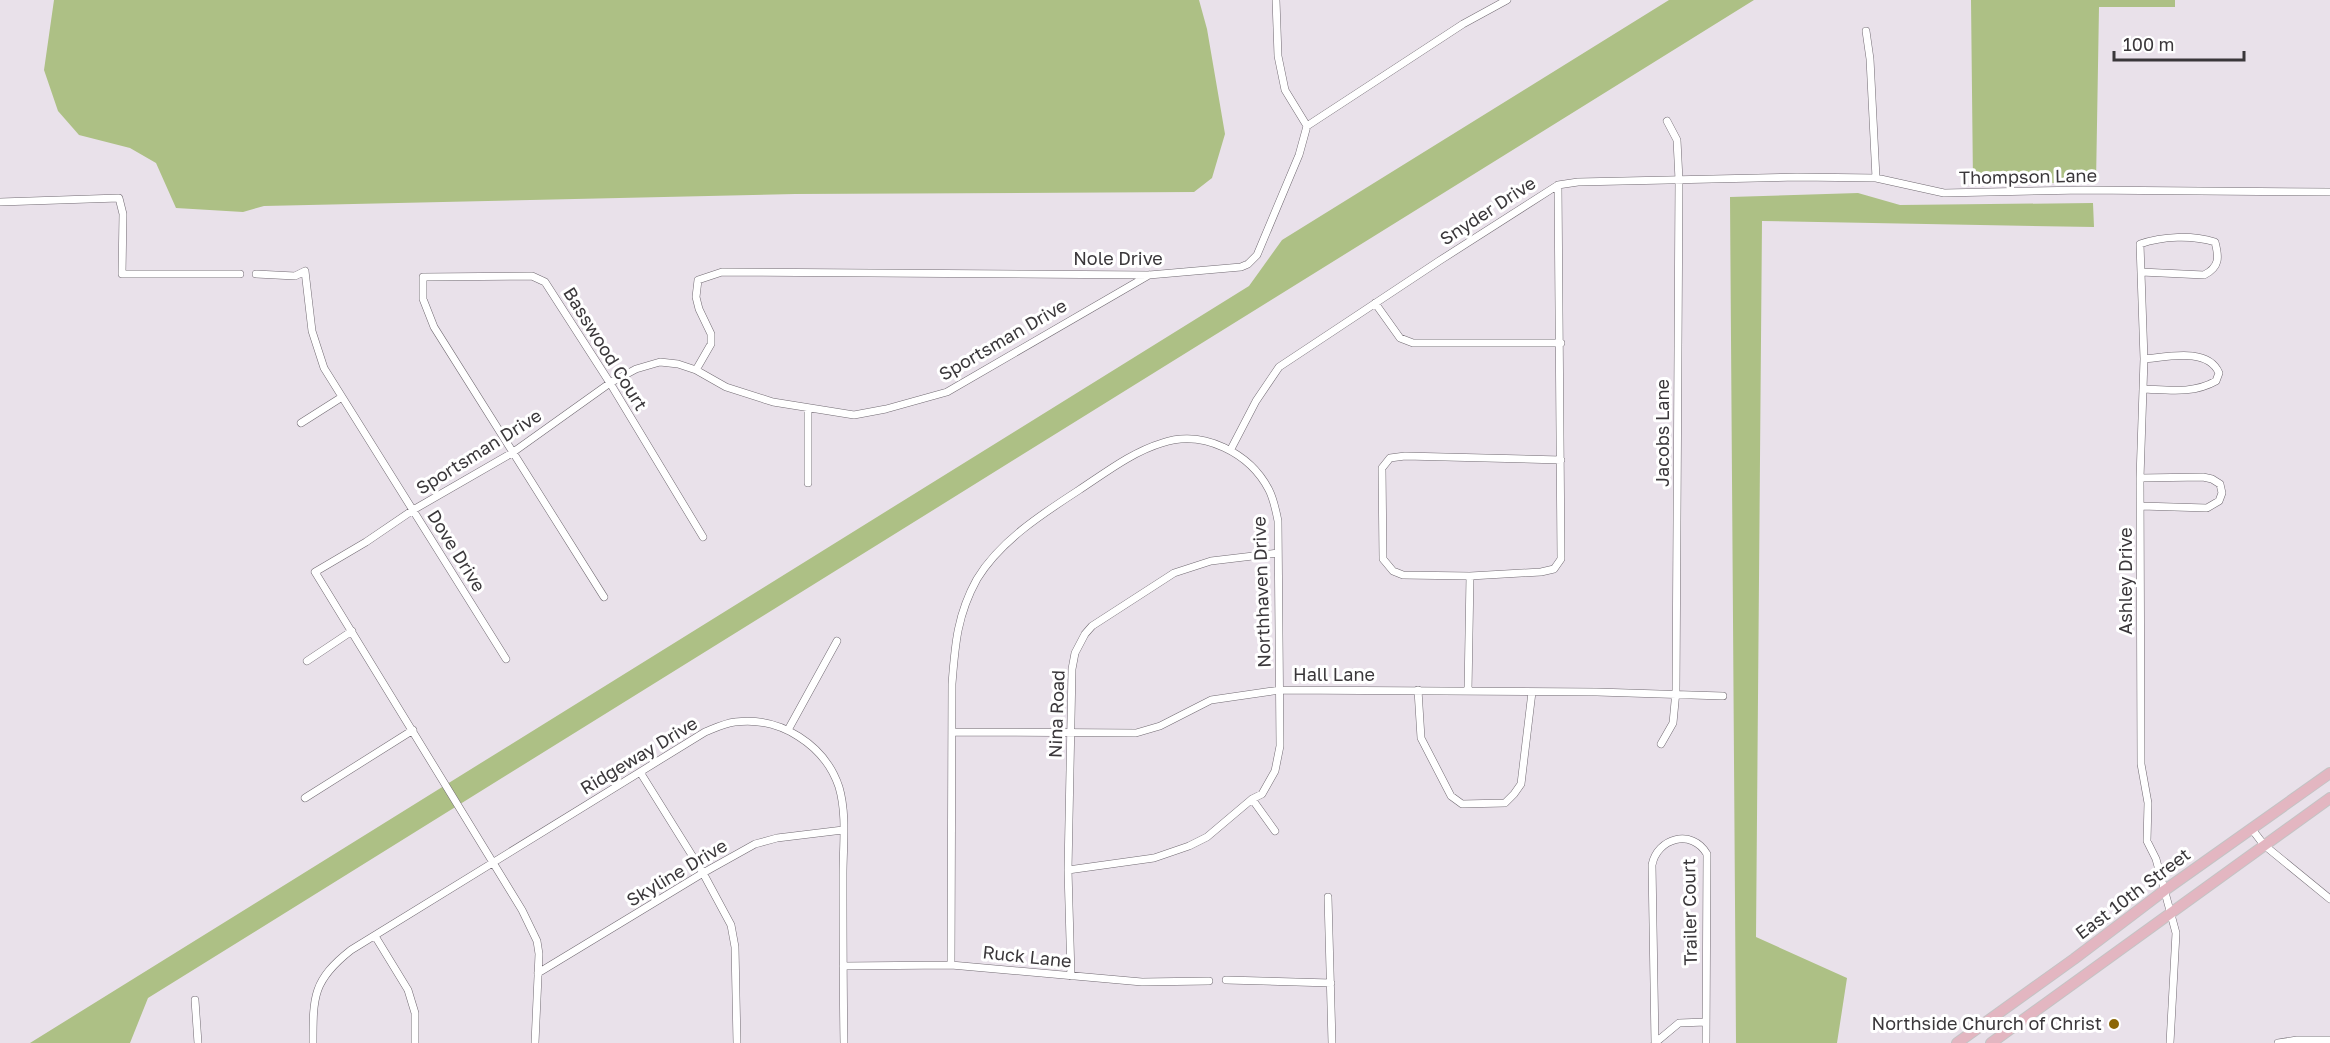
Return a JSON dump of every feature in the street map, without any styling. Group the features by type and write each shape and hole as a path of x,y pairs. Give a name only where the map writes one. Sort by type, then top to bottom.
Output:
{"main road":[{"name":"East 10th Street","path":"1957,1043 2074,959 2164,890 2330,772"},
{"name":"East 10th Street","path":"1991,1043 2330,798"}],"street":[{"path":"1276,0 1278,56 1285,90 1307,126 1463,24 1507,0"},
{"path":"1866,31 1870,61 1876,178"},
{"name":"Jacobs Lane","path":"1661,744 1673,723 1676,696 1679,180 1677,140 1667,121"},
{"name":"Nole Drive","path":"696,370 711,344 711,334 696,297 698,280 722,272 1149,275 1227,270 1248,264 1257,255 1299,154 1307,126"},
{"name":"Snyder Drive","path":"1231,449 1256,401 1279,367 1558,185 1578,182 1797,177 1876,178"},
{"name":"Thompson Lane","path":"1876,178 1944,193 2083,190 2330,192"},
{"path":"1558,185 1561,343 1561,460 1561,559 1554,569 1541,572 1470,576 1403,575 1393,572 1383,560 1382,468 1390,458 1405,456 1561,460"},
{"path":"0,202 119,198 123,214 122,274 240,274"},
{"name":"Ashley Drive","path":"2141,272 2204,275 2212,271 2217,263 2219,255 2215,242 2158,238 2140,244 2144,359 2140,478 2141,764 2148,803 2147,842 2156,859 2169,914 2176,933 2170,1043"},
{"name":"Dove Drive","path":"256,274 295,276 305,270 312,331 316,350 324,368 506,659"},
{"name":"Sportsman Drive","path":"535,1043 539,954 537,941 522,910 449,794 414,730 315,572 366,542 413,510 512,453 610,383 636,369 660,362 678,364 696,370 726,387 772,402 854,415 886,410 947,392 1149,275"},
{"name":"Basswood Court","path":"512,453 434,327 423,299 423,278 532,276 545,282 610,383 703,537"},
{"path":"1375,303 1400,338 1413,343 1561,343"},
{"path":"2143,389 2184,391 2199,389 2216,381 2218,373 2210,360 2198,357 2144,359"},
{"path":"301,423 342,397"},
{"path":"808,409 808,483"},
{"name":"Northhaven Drive","path":"951,965 952,684 957,626 964,605 978,578 994,556 1038,516 1135,454 1162,442 1182,439 1201,440 1231,449 1257,474 1269,490 1278,521 1280,746 1275,771 1262,794 1252,799 1207,837 1189,846 1154,858 1068,870"},
{"path":"512,453 604,597"},
{"path":"2140,478 2203,477 2220,484 2222,493 2219,501 2206,508 2141,506"},
{"name":"Nina Road","path":"1071,976 1068,870 1072,669 1075,653 1084,634 1092,626 1174,573 1211,561 1278,553"},
{"path":"1468,691 1470,576"},
{"path":"307,661 352,631"},
{"path":"788,730 837,641"},
{"name":"Hall Lane","path":"953,732 1136,733 1146,731 1211,700 1280,690 1418,690 1723,696"},
{"path":"1418,690 1421,738 1451,796 1462,804 1505,803 1521,784 1532,692"},
{"name":"Ridgeway Drive","path":"313,1043 313,1010 321,979 335,963 705,732 736,722 768,723 788,730 809,744 831,771 839,788 843,830 844,1043"},
{"path":"305,798 414,730"},
{"path":"640,772 727,913 735,947 737,1043"},
{"path":"1252,799 1275,831"},
{"path":"2251,828 2264,845 2330,899"},
{"name":"Skyline Drive","path":"538,973 755,844 777,838 843,830"},
{"name":"Trailer Court","path":"1655,1043 1652,865 1657,851 1678,839 1692,839 1698,842 1707,854 1706,1043"},
{"path":"1328,897 1332,1043"},
{"path":"375,936 408,990 415,1012 415,1043"},
{"name":"Ruck Lane","path":"843,966 951,965 1142,982 1209,981"},
{"path":"1226,980 1331,983"},
{"path":"195,1000 198,1043"},
{"path":"1655,1043 1679,1023 1706,1022"},
{"path":"2278,1043 2297,1040 2330,1040"}],"green space":[{"path":"54,0 1199,0 1207,29 1225,134 1212,178 1194,192 795,194 264,206 243,212 176,208 156,163 130,148 79,135 58,111 44,70"},
{"path":"1669,0 1754,0 148,998 130,1043 30,1043 1249,286 1282,240"},
{"path":"1971,0 2175,0 2175,7 2099,7 2096,183 1973,183"},
{"path":"1858,193 1900,205 2093,203 2094,227 1762,221 1756,937 1847,978 1837,1043 1736,1043 1730,197"}],"place":[{"name":"Northside Church of Christ","path":"2114,1024"}]}
